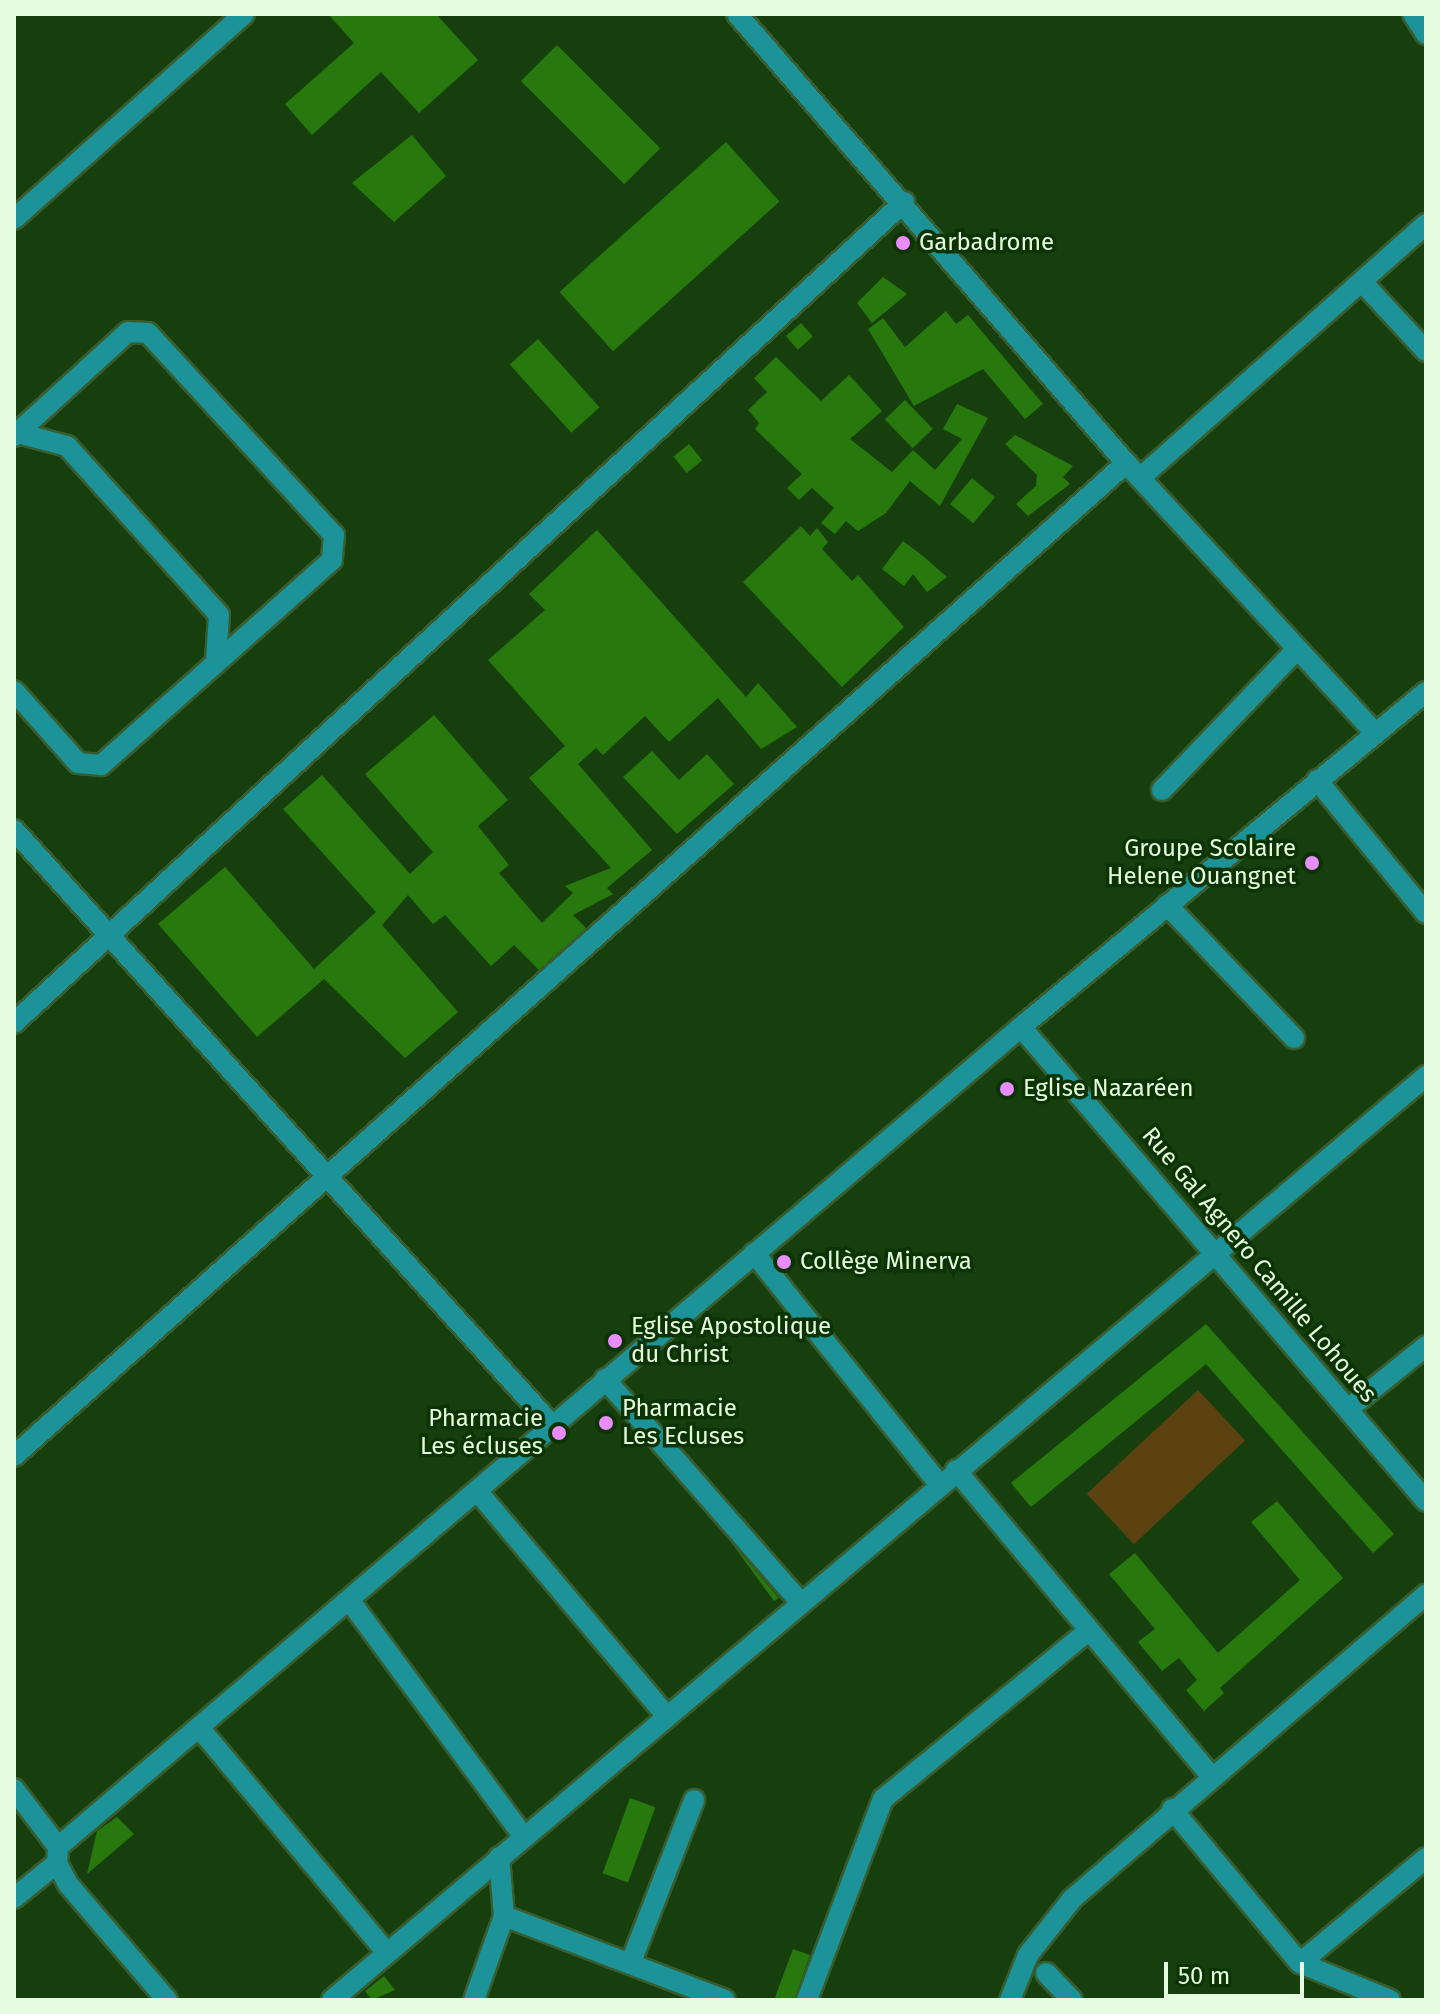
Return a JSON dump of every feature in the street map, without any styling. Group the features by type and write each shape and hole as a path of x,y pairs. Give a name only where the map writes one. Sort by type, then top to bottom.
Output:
{"street":[{"path":"14,219 244,14"},
{"path":"737,14 904,202 1133,471 1374,732"},
{"path":"1413,14 1426,34"},
{"path":"14,1023 904,202"},
{"path":"14,1456 324,1177 1133,471 1363,283 1426,224"},
{"path":"1363,283 1426,351"},
{"path":"14,691 78,763 101,765 332,560 334,535 148,333 128,332 16,435"},
{"path":"16,435 67,446 219,615 216,662"},
{"path":"1162,790 1297,649"},
{"path":"14,1898 58,1855 478,1492 551,1424 1021,1027 1426,692"},
{"path":"1317,780 1426,913"},
{"path":"14,830 107,937 551,1424"},
{"path":"1167,905 1294,1038"},
{"name":"Rue Gal Agnero Camille Lohoues","path":"1021,1027 1426,1501"},
{"path":"332,2000 939,1484 1426,1076"},
{"path":"754,1253 939,1484"},
{"path":"1348,1409 1426,1346"},
{"path":"605,1379 800,1602"},
{"path":"956,1470 1086,1633 1211,1776"},
{"path":"478,1492 666,1715"},
{"path":"1010,2000 1028,1955 1072,1899 1172,1809 1426,1595"},
{"path":"350,1601 523,1836"},
{"path":"807,2000 883,1799 1086,1633"},
{"path":"202,1731 386,1952"},
{"path":"14,1789 58,1855 167,2000"},
{"path":"631,1962 694,1800"},
{"path":"1172,1809 1300,1963 1390,2000"},
{"path":"474,2000 504,1916 499,1857"},
{"path":"1300,1963 1426,1858"},
{"path":"504,1916 725,2000"},
{"path":"1046,1973 1072,2000"}],"shaded area":[{"path":"1198,1390 1245,1440 1134,1544 1087,1494"}],"building":[{"path":"328,14 436,14 478,60 419,113 381,72 312,135 285,104 354,43"},
{"path":"557,45 660,148 624,184 521,81"},
{"path":"412,135 446,176 394,222 352,183"},
{"path":"726,142 780,201 613,351 560,292"},
{"path":"883,277 907,294 872,323 857,303"},
{"path":"946,311 956,324 968,315 1043,404 1025,419 983,369 914,406 868,329 883,318 905,347"},
{"path":"801,323 813,337 798,350 786,336"},
{"path":"538,339 600,407 571,433 510,364"},
{"path":"776,357 821,401 849,375 882,411 850,439 892,472 913,450 935,470 962,439 943,429 957,404 988,418 940,506 910,481 886,513 858,531 846,521 835,534 821,523 834,508 812,488 799,500 787,488 802,474 755,429 759,423 748,410 767,392 754,378"},
{"path":"905,400 933,429 913,448 885,419"},
{"path":"1015,435 1073,466 1063,477 1070,484 1028,516 1016,504 1036,486 1037,475 1005,444"},
{"path":"689,444 702,460 687,473 673,457"},
{"path":"972,478 995,497 973,523 950,504"},
{"path":"801,526 810,536 817,528 828,542 822,549 852,581 858,575 904,627 842,687 743,582"},
{"path":"597,530 746,697 758,683 797,727 761,749 718,698 669,742 645,716 603,755 596,748 578,764 652,850 607,888 613,894 573,915 586,928 539,970 514,945 491,966 445,915 433,924 408,895 382,925 458,1012 405,1058 324,979 257,1037 158,924 225,867 314,969 376,912 283,809 322,775 410,874 433,852 365,774 434,715 508,800 478,826 509,865 499,873 542,923 573,893 565,886 611,868 529,778 565,746 488,660 545,610 529,594"},
{"path":"903,541 947,577 927,592 913,574 904,586 882,569"},
{"path":"652,751 679,780 707,754 734,784 677,834 623,777"},
{"path":"1206,1324 1394,1534 1373,1553 1206,1364 1031,1507 1011,1483"},
{"path":"1277,1501 1343,1578 1220,1688 1224,1693 1204,1711 1186,1690 1197,1680 1179,1658 1162,1671 1138,1642 1155,1629 1109,1574 1135,1553 1218,1653 1300,1580 1251,1522"},
{"path":"730,1541 779,1598 774,1601"},
{"path":"630,1798 655,1807 628,1882 603,1873"},
{"path":"117,1817 134,1834 87,1874 97,1831"},
{"path":"793,1949 810,1955 794,2000 774,2000"},
{"path":"384,1976 395,1990 372,2000 365,1991"}],"place":[{"name":"Garbadrome","path":"903,243"},
{"name":"Groupe Scolaire Helene Ouangnet","path":"1312,863"},
{"name":"Eglise Nazaréen","path":"1007,1089"},
{"name":"Collège Minerva","path":"784,1262"},
{"name":"Eglise Apostolique du Christ","path":"615,1341"},
{"name":"Pharmacie Les Ecluses","path":"606,1423"},
{"name":"Pharmacie Les écluses","path":"559,1433"}]}
